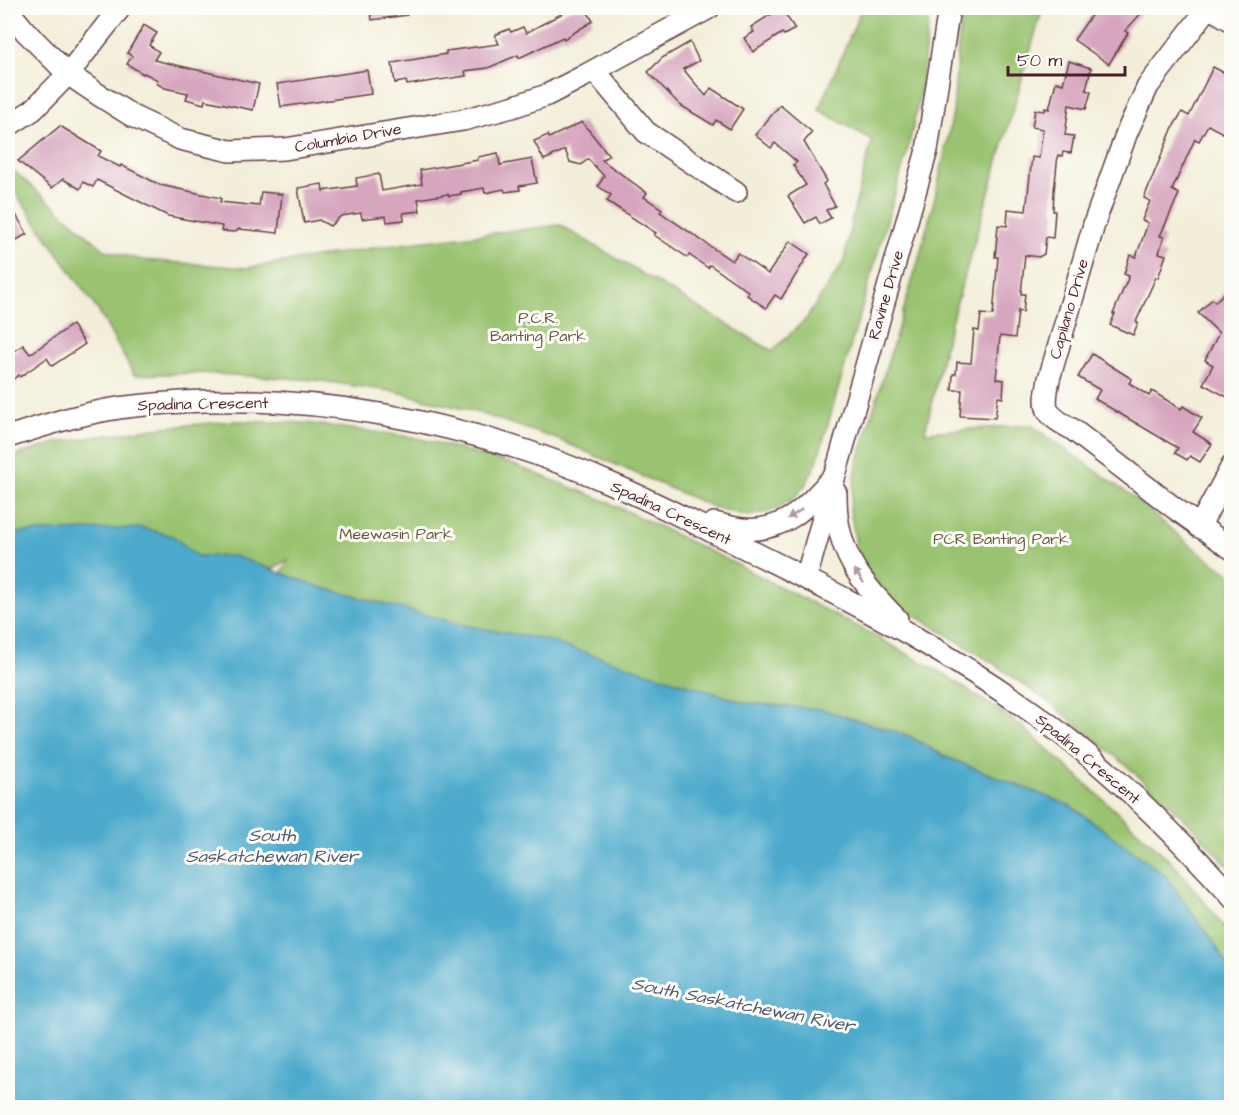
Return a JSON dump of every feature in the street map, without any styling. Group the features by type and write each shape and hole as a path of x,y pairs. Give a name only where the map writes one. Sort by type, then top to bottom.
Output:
{"street":[{"path":"8,126 33,110 68,74 120,8"},
{"name":"Columbia Drive","path":"8,10 25,31 68,74 134,117 180,139 230,151 285,149 463,120 547,95 709,8"},
{"name":"Ravine Drive","path":"806,578 927,150 949,8"},
{"path":"1209,8 1232,21"},
{"name":"Capilano Drive","path":"1209,8 1148,86 1127,132 1095,221 1046,394 1046,410 1055,420 1072,429 1199,527 1232,549"},
{"path":"595,71 646,132 736,192"},
{"name":"Spadina Crescent","path":"8,437 39,427 131,406 171,402 243,401 348,408 449,428 533,453 616,486 806,578 912,635 969,669 1065,737 1109,773 1160,821 1232,897"},
{"path":"1199,527 1232,466"},
{"path":"674,513 741,529 771,526 803,510 836,473"},
{"path":"836,473 835,513 847,556 875,597 912,635"}],"green space":[{"name":"P.C.R. Banting Park","path":"862,8 930,8 920,94 909,145 817,462 806,484 794,498 773,511 748,516 713,507 557,439 479,413 397,392 315,380 198,373 134,375 99,312 8,182 8,166 105,250 142,260 247,268 385,246 560,225 772,351 806,319 844,261 852,218 872,140 819,110"},
{"name":"PCR Banting Park","path":"963,8 1030,8 1041,14 947,336 925,432 1031,425 1129,494 1200,553 1231,574 1231,869 1193,827 1127,766 1050,703 993,663 903,608 879,586 858,557 850,509 857,464 918,262 938,185 953,113"},
{"name":"Meewasin Park","path":"235,421 307,423 418,438 509,463 608,502 740,566 945,675 1022,726 1172,862 1231,935 1231,994 276,582 289,559 256,579 8,547 8,458 56,443 154,428"}],"water":[{"name":"South Saskatchewan River","path":"141,528 173,536 197,556 234,556 320,587 463,625 542,639 746,703 820,709 907,735 946,757 1071,806 1164,874 1216,946 1231,971 1231,1107 8,1107 8,533"}],"building":[{"path":"370,8 407,8 407,15 372,20"},
{"path":"572,8 585,8 593,21 564,39 563,37 519,58 518,55 488,68 465,71 466,76 407,85 406,81 395,83 392,63 446,54 446,51 499,44 495,35 509,29 511,32 523,27 526,33"},
{"path":"781,8 795,29 784,35 782,33 753,52 744,38 754,32 751,27"},
{"path":"1096,8 1146,8 1125,31 1128,33 1109,64 1074,40"},
{"path":"144,25 157,33 149,45 159,52 154,60 259,84 253,110 205,100 204,104 186,99 188,93 165,88 156,83 158,80 127,64 132,56 127,53"},
{"path":"690,42 699,61 683,69 706,96 711,88 743,109 730,129 716,120 713,125 680,105 648,72 662,58"},
{"path":"1069,61 1091,68 1086,90 1091,92 1086,109 1069,105 1065,135 1074,136 1071,153 1063,152 1062,156 1058,155 1054,191 1053,238 1046,237 1044,254 1039,257 1025,255 1021,294 1025,294 1023,312 1018,311 1015,338 1000,336 996,379 1004,380 1003,398 998,397 995,418 960,416 962,390 952,390 953,374 956,374 957,362 971,363 974,330 979,331 981,314 993,315 998,225 1007,226 1008,209 1026,211 1032,157 1039,158 1043,129 1032,127 1035,110 1049,109 1056,82 1063,84"},
{"path":"1213,67 1232,77 1232,138 1208,125 1199,141 1195,139 1172,190 1179,194 1160,236 1164,237 1159,253 1166,255 1158,278 1156,277 1136,322 1138,323 1133,335 1110,325 1129,276 1124,274 1130,255 1136,257 1148,223 1142,220 1150,201 1144,198 1173,127 1182,112 1189,116"},
{"path":"367,70 371,94 281,107 277,84"},
{"path":"780,105 812,132 804,142 827,181 823,184 835,206 826,210 831,218 820,224 816,217 805,223 788,196 806,185 793,165 797,162 775,143 771,148 755,135"},
{"path":"582,122 609,155 602,160 647,193 644,197 662,209 660,212 732,261 738,253 768,274 790,241 809,254 781,299 775,295 766,308 747,295 749,292 710,265 708,268 689,255 687,257 654,235 656,233 607,201 611,195 598,186 604,176 588,159 581,165 570,162 565,150 544,160 534,141 548,135 549,138"},
{"path":"60,126 101,151 98,156 160,185 221,198 220,202 259,206 261,192 282,194 278,233 239,229 235,232 221,231 222,226 168,216 97,180 93,187 83,182 80,189 63,179 52,188 18,161"},
{"path":"498,153 500,165 532,159 537,183 519,186 520,190 505,192 504,189 485,193 484,188 449,196 448,194 418,199 420,211 403,213 404,220 387,222 386,216 362,219 361,213 341,216 330,226 319,220 304,223 298,188 322,184 323,191 357,186 356,178 379,174 382,191 422,184 420,170 478,160 478,157"},
{"path":"8,201 27,234 8,245"},
{"path":"1232,285 1232,388 1227,397 1203,384 1213,365 1205,360 1219,333 1198,313 1212,299 1215,302"},
{"path":"72,325 85,344 52,366 47,358 8,383 8,352 13,352 23,345 30,354"},
{"path":"1092,354 1132,379 1129,383 1149,396 1152,391 1181,409 1183,406 1202,418 1193,432 1212,444 1200,462 1190,456 1187,460 1175,453 1178,448 1095,399 1100,390 1078,377"}]}
